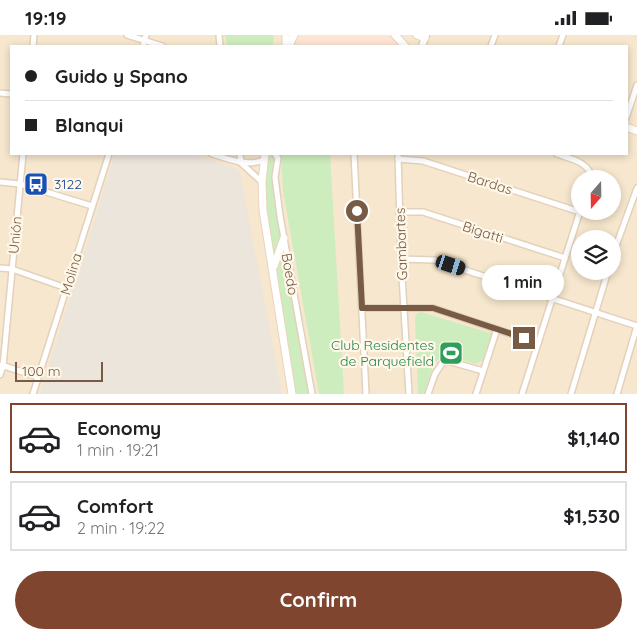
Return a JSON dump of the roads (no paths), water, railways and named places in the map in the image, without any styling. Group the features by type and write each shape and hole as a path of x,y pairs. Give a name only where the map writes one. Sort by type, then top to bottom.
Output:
{"main road":[{"path":"395,35 404,45"},
{"path":"417,35 425,36"},
{"path":"264,157 262,182 263,210 292,394"},
{"path":"273,271 284,238"}],"street":[{"path":"127,35 158,45"},
{"path":"628,112 637,85"},
{"name":"Unión","path":"0,375 23,155"},
{"name":"Molina","path":"33,394 109,155"},
{"path":"215,155 241,163 257,163 264,157"},
{"path":"240,155 241,163 262,182"},
{"name":"Boedo","path":"276,155 278,158 275,177 284,238 312,394"},
{"path":"354,155 366,394"},
{"path":"560,155 580,162 589,170"},
{"name":"Bardas","path":"398,156 423,161 571,209"},
{"name":"Gambartes","path":"398,156 403,306 409,394"},
{"path":"0,182 20,184 92,206"},
{"path":"621,232 637,188"},
{"name":"Bigatti","path":"400,212 423,212 565,258"},
{"path":"522,394 577,220"},
{"path":"401,259 434,260 637,326 617,394"},
{"path":"0,268 12,269 66,288"},
{"path":"571,394 605,280"},
{"path":"362,308 403,306 433,308 538,343"},
{"path":"476,394 497,329"},
{"path":"428,394 435,374 443,361 483,371"},
{"path":"2,365 38,377"}],"place":[{"name":"3122","path":"36,184"},
{"name":"Club Residentes de Parquefield","path":"451,353"}]}
